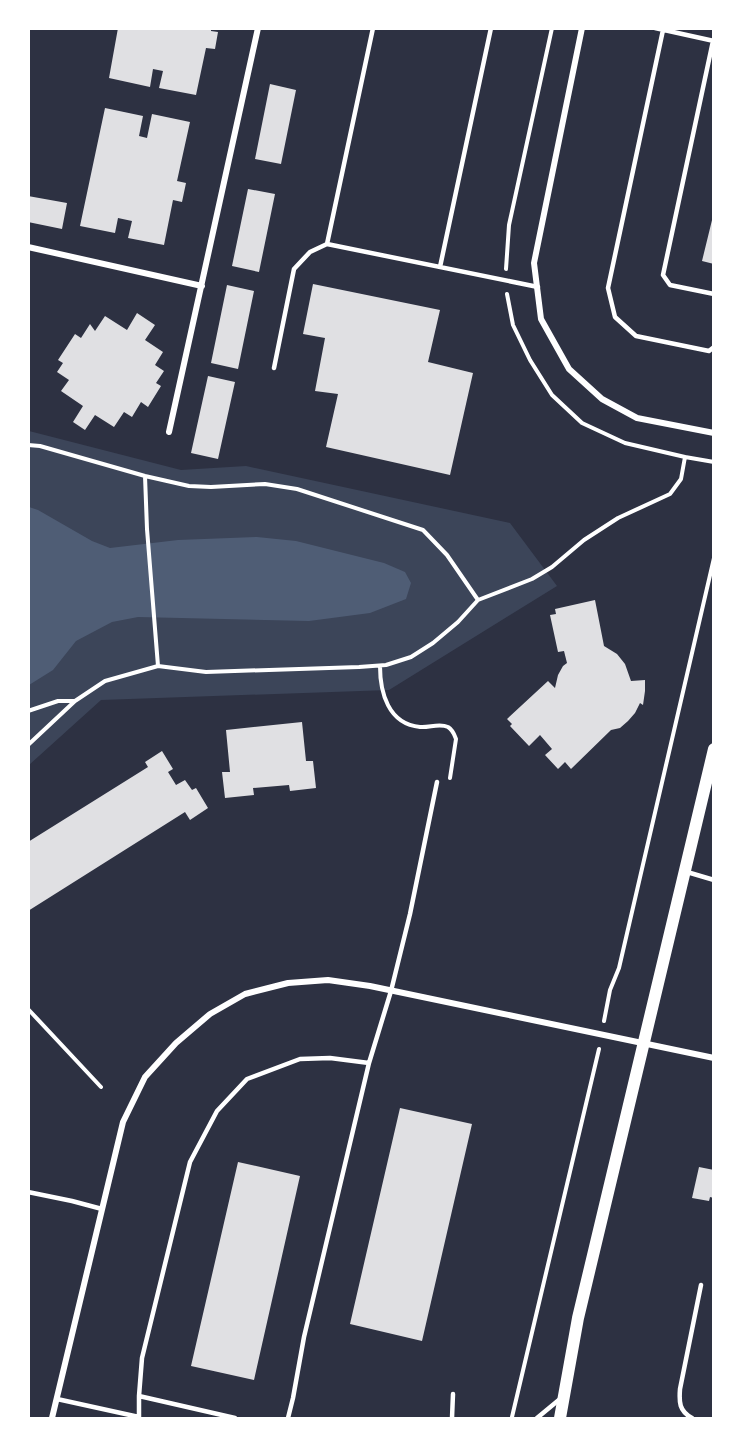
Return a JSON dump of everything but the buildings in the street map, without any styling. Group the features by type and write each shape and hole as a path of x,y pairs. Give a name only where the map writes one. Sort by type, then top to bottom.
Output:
{"main road":[{"path":"560,1419 578,1318 714,749"}],"street":[{"path":"169,432 258,28"},
{"path":"582,28 534,263 541,319 569,369 602,399 637,418 714,433"},
{"path":"28,247 202,285"},
{"path":"52,1419 123,1122 145,1077 176,1043 210,1014 245,994 288,983 328,980 370,986 714,1058"}],"lane":[{"path":"327,244 373,28"},
{"path":"440,267 490,28"},
{"path":"655,28 713,41 663,275 670,285 714,294"},
{"path":"663,30 608,288 615,317 636,336 709,351 714,347"},
{"path":"274,368 294,269 310,252 327,244 538,287"},
{"path":"288,1419 304,1337 369,1063 391,991 410,914 437,782"},
{"path":"684,872 714,880"},
{"path":"57,1399 139,1417 142,1358 190,1161 217,1111 247,1078 300,1059 330,1058 369,1063"},
{"path":"28,1192 102,1209"},
{"path":"692,1419 679,1406 680,1389 701,1285"},
{"path":"452,1419 453,1394"},
{"path":"139,1396 235,1419"},
{"path":"537,1419 564,1396"}],"path":[{"path":"28,445 40,446 189,486 265,484 297,489 423,530 447,555 478,600"},
{"path":"28,744 75,701 105,681 158,666 206,672 380,666 411,657 433,643 458,622 478,600 532,579 618,518 670,494 681,479 685,457 714,462"},
{"path":"146,476 147,530 158,666"},
{"path":"512,1417 602,1034 610,990 619,968 714,558"},
{"path":"380,666 383,696 399,720 420,728 437,725 448,727 454,733 456,739 448,785"},
{"path":"28,711 58,701 75,701"},
{"path":"28,1009 101,1087"}],"shaded area":[{"path":"29,431 181,470 246,466 510,523 557,586 389,690 101,700 29,765"},
{"path":"29,507 92,541 110,548 178,540 257,537 296,541 384,563 405,572 411,583 406,599 370,613 309,621 138,617 112,622 76,641 53,670 29,685"}]}
